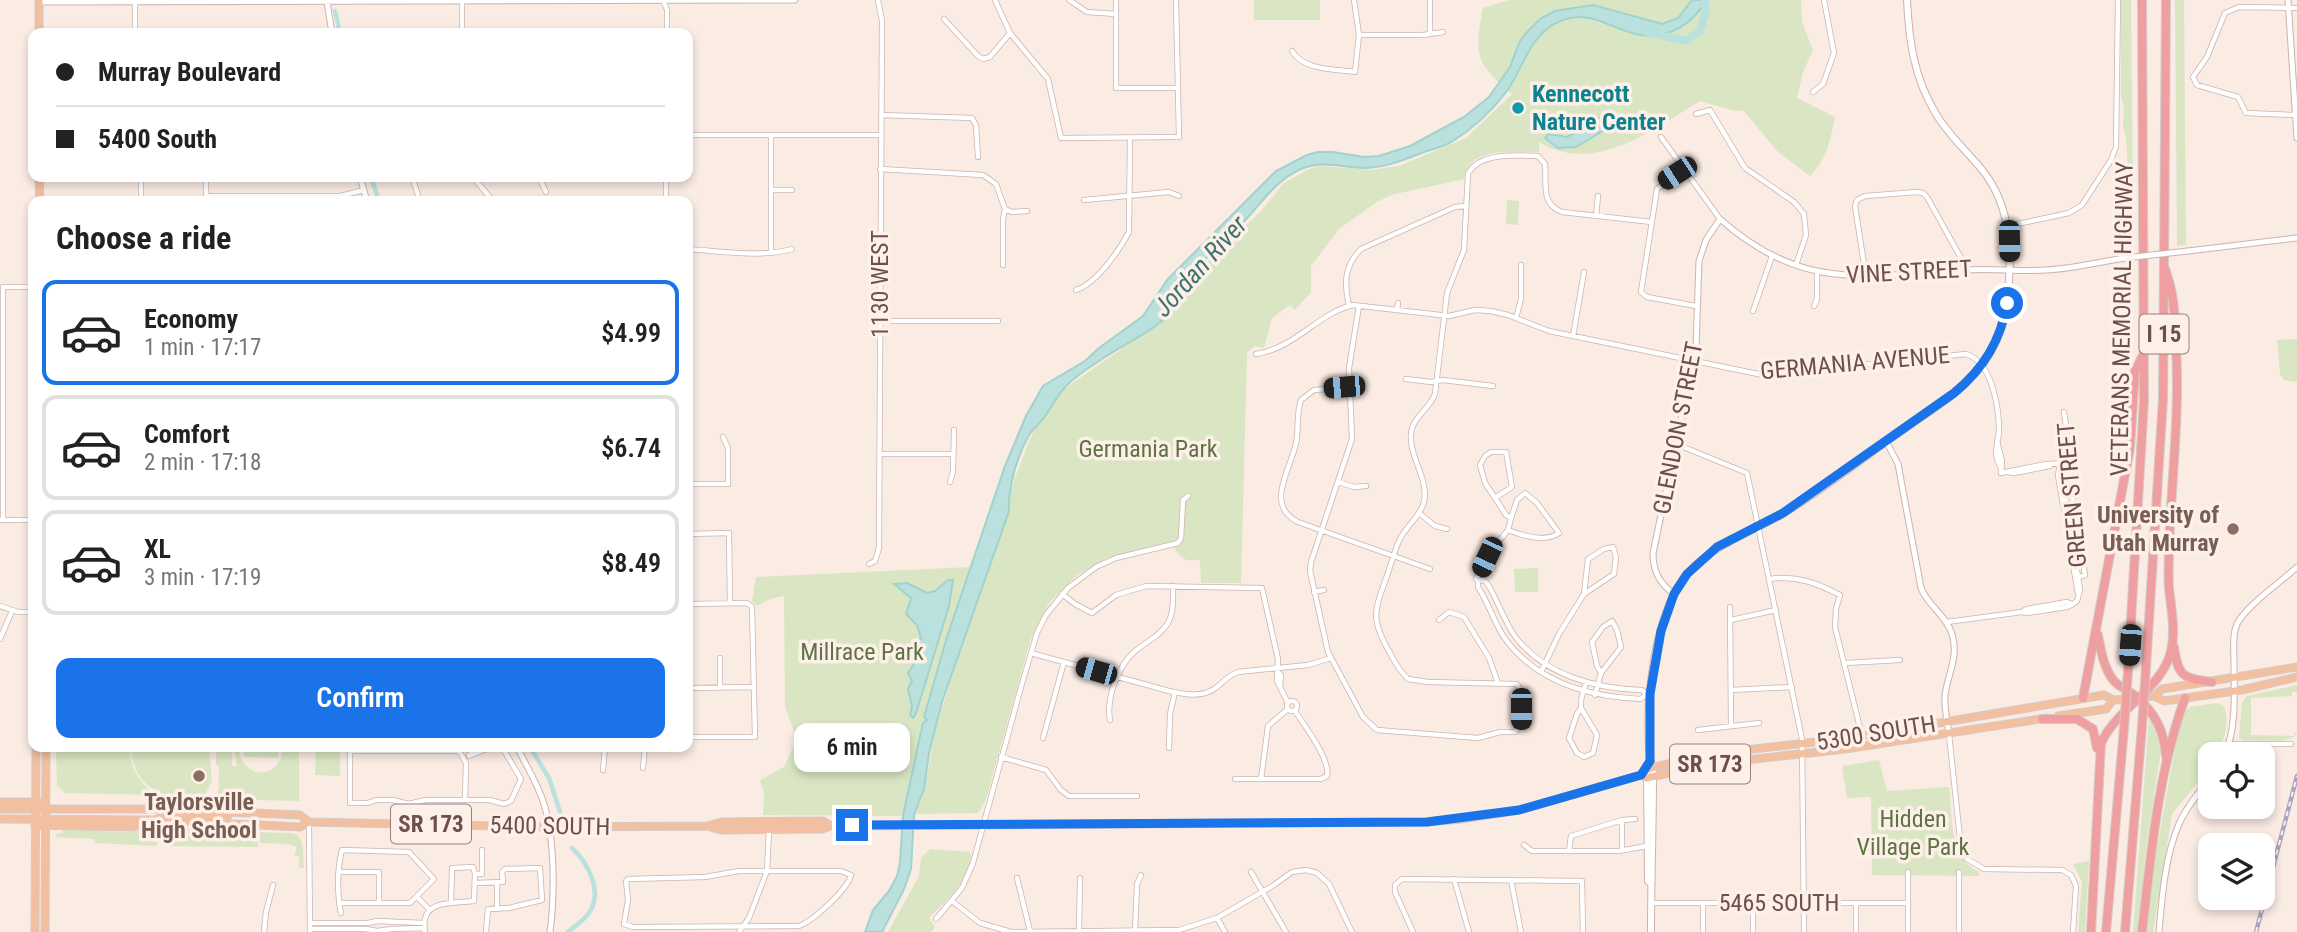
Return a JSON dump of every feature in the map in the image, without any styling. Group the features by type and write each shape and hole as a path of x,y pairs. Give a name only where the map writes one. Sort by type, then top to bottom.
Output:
{"highway":[{"name":"VETERANS MEMORIAL HIGHWAY","path":"2106,932 2124,728 2139,500 2144,354 2142,0"},
{"name":"VETERANS MEMORIAL HIGHWAY","path":"2125,932 2142,726 2161,427 2165,269 2166,0"},
{"path":"2165,269 2174,292 2178,382 2178,423 2169,549 2176,666 2181,674 2191,679 2211,682"},
{"path":"2083,698 2130,448 2135,371 2144,354"},
{"path":"2097,628 2106,667 2115,682 2138,698 2163,730 2166,765"},
{"path":"2098,768 2101,743 2107,730 2157,678 2171,653 2173,635"},
{"path":"2142,932 2166,765 2185,698"},
{"path":"2042,719 2077,719 2093,729 2097,739 2095,882 2091,932"}],"main road":[{"path":"1651,932 1653,873 1648,694 1661,631 1674,594 1687,574 1717,547 1759,527 1798,503 1954,393 1982,366 2004,320 2009,270 2008,226 2003,207 1991,182 1951,136 1926,96 1910,46 1907,0"},
{"path":"39,1 39,28"},
{"name":"5300 SOUTH","path":"2154,696 2162,689 2297,667"},
{"name":"5300 SOUTH","path":"1461,819 1542,805 1649,771 1803,749 2083,698 2104,695 2113,700 2154,696 2164,701 2233,692 2297,677"},
{"name":"5300 SOUTH","path":"1803,749 1948,734 2106,709 2113,700"},
{"path":"35,932 36,752"},
{"path":"45,932 46,752"},
{"path":"1649,771 1647,846 1648,881 1651,884"},
{"path":"0,802 35,805"},
{"name":"5400 SOUTH","path":"0,809 35,805 159,808 300,816 309,822"},
{"path":"0,819 132,827 165,816 217,817 245,813"},
{"name":"5400 SOUTH","path":"152,820 300,827 309,822 549,827 707,826 722,822 768,826 823,821 831,826 1399,823 1461,819"}],"street":[{"path":"39,1 796,0"},
{"name":"1130 WEST","path":"869,564 875,561 879,548 882,21 878,0"},
{"path":"995,0 1010,33 1048,79 1061,138 1179,137 1176,0"},
{"path":"1069,0 1087,12 1116,14"},
{"path":"1116,0 1116,88 1178,88"},
{"path":"1292,51 1300,60 1319,68 1355,72 1359,35 1354,0"},
{"path":"1430,0 1430,33"},
{"path":"1813,92 1823,84 1834,53 1824,0"},
{"path":"2008,226 2076,210 2112,160 2116,148 2118,116 2118,0"},
{"path":"2288,0 2297,138"},
{"path":"664,1 667,28"},
{"path":"133,2 135,28"},
{"path":"327,2 331,28"},
{"path":"462,2 462,28"},
{"path":"2295,115 2246,113 2238,96 2193,81 2194,74 2207,57 2225,13 2239,7 2297,8"},
{"path":"944,19 983,59 990,57 1010,33"},
{"path":"1359,35 1443,32"},
{"path":"1696,114 1710,110 1745,168 1794,202 1802,211 1807,231 1796,266"},
{"path":"881,115 972,118 976,125 978,157"},
{"path":"693,135 881,135"},
{"path":"771,135 771,252"},
{"name":"VINE STREET","path":"1661,137 1720,219 1745,240 1796,266 1841,276 1866,277 1964,270 2056,270 2125,258 2297,238"},
{"path":"1076,290 1090,285 1123,243 1131,223 1130,138"},
{"path":"1359,306 1349,365 1353,435 1310,565 1331,658 1363,717 1377,730 1478,738 1518,730 1521,724 1520,688 1513,682 1419,682 1408,679 1381,638 1376,620 1377,605 1400,540 1424,501 1425,490 1411,444 1411,433 1415,421 1433,399 1437,381 1450,280 1464,253 1468,174 1476,163 1488,159 1538,156 1545,164 1546,193 1550,206 1562,212 1652,222"},
{"path":"880,169 972,173 986,176 995,182 1005,209 1003,265"},
{"path":"1683,169 1658,186 1642,294 1696,306"},
{"path":"362,182 366,196"},
{"path":"477,182 489,196"},
{"path":"541,182 546,192"},
{"path":"340,196 364,190"},
{"path":"771,190 792,190"},
{"path":"1084,200 1169,192 1179,195"},
{"path":"1866,277 1856,202 1865,196 1917,192 1927,197 1961,258 1964,270"},
{"path":"1596,216 1598,195"},
{"path":"1256,355 1279,349 1349,306 1346,274 1351,261 1361,249 1455,207 1466,206"},
{"path":"1005,209 1027,211"},
{"name":"GLENDON STREET","path":"1674,594 1658,578 1653,558 1694,360 1700,256 1706,240 1720,219"},
{"path":"693,249 771,252 792,249"},
{"path":"1753,312 1772,256"},
{"path":"1516,318 1521,302 1521,265"},
{"path":"1573,336 1584,272"},
{"path":"1814,306 1817,299 1817,272"},
{"path":"28,287 1,286 2,520 28,520"},
{"path":"1397,310 1398,303"},
{"name":"GERMANIA AVENUE","path":"1349,306 1445,316 1481,310 1516,318 1544,330 1763,375 1964,354 1976,358 1982,366"},
{"path":"879,321 998,321"},
{"path":"1982,366 1992,383 1998,427 1997,440 2003,471 2046,464 2059,467 2068,463"},
{"path":"1406,379 1493,386"},
{"path":"1350,387 1314,390 1302,398 1296,443 1281,486 1283,503 1296,521 1430,569"},
{"name":"GREEN STREET","path":"2064,411 2070,455 2068,463 2085,575 2078,577"},
{"path":"950,482 954,430"},
{"path":"693,484 728,484 728,448 723,437"},
{"path":"1886,442 1898,464 1921,588 1926,598 1947,622 1954,646 1955,655 1945,694 1958,825 1964,853 1973,864 1984,869 2062,870 2071,875 2076,886 2073,932"},
{"path":"1676,444 1747,473 1803,749 1804,932"},
{"path":"1495,498 1512,487 1506,452 1488,453 1480,462 1483,478 1495,498 1506,515 1511,518"},
{"path":"880,454 953,454"},
{"path":"1947,622 2067,607 2077,601 2078,577 2059,467"},
{"path":"2059,467 2059,487 2078,595"},
{"path":"1338,482 1354,487 1366,486"},
{"path":"1477,580 1485,581 1489,586 1508,625 1520,642 1545,664 1597,686 1642,690 1648,694 1642,699 1595,695 1583,691 1541,672 1524,659 1506,639 1478,587 1477,580 1489,553 1508,530 1517,500 1525,493 1535,500 1559,533 1553,537 1528,537 1508,530"},
{"path":"936,919 952,901 969,874 1041,624 1062,594 1081,577 1116,558 1178,543 1181,538 1183,500 1188,496"},
{"path":"1419,513 1435,526 1447,528"},
{"path":"693,534 729,533 730,603"},
{"path":"1541,672 1559,634 1584,594 1614,574 1616,557 1613,547 1588,559 1584,594"},
{"path":"2230,742 2234,639 2237,624 2246,612 2297,567"},
{"path":"1770,579 1806,580 1840,594 1835,627 1862,737"},
{"path":"1062,594 1092,613 1111,597 1146,586 1262,589 1278,669 1276,676 1288,706 1295,711 1315,743 1328,774 1321,779 1235,779"},
{"path":"1110,720 1108,709 1118,677 1130,656 1160,633 1166,625 1172,612 1173,586"},
{"path":"1314,592 1324,590"},
{"path":"693,604 747,603 753,609 755,737 693,737"},
{"path":"0,606 12,611 28,612"},
{"path":"1730,607 1731,725"},
{"path":"1731,620 1776,610"},
{"path":"0,639 12,611"},
{"path":"1439,620 1449,612 1464,617 1489,658 1498,682"},
{"path":"1595,695 1601,673 1620,648 1617,630 1612,621 1603,627 1592,642 1601,673"},
{"path":"1031,653 1191,694 1208,693 1234,673 1312,664 1331,658"},
{"path":"720,658 720,687"},
{"path":"1844,663 1899,660"},
{"path":"1043,738 1064,662"},
{"path":"1581,708 1597,735 1593,753 1584,757 1577,753 1569,738 1581,708 1586,682"},
{"path":"693,688 754,687"},
{"path":"1731,690 1792,687"},
{"path":"1169,748 1170,714 1175,692"},
{"path":"1261,779 1268,726 1288,706 1296,702 1295,711"},
{"path":"1698,730 1759,723"},
{"path":"2275,744 2291,744"},
{"path":"350,752 350,803 376,800 393,800 408,804 426,800 490,800 504,804 511,801 520,779 505,752"},
{"path":"463,752 466,757 465,800"},
{"path":"466,757 473,752"},
{"path":"466,757 478,752"},
{"path":"519,752 542,799 549,827 553,901 550,932"},
{"path":"603,770 605,752"},
{"path":"643,768 645,752"},
{"path":"1001,757 1046,770 1069,796 1137,796"},
{"path":"2159,932 2172,845 2179,824 2198,794"},
{"path":"1569,851 1571,836 1622,820 1635,819"},
{"path":"1622,820 1622,849"},
{"path":"309,822 310,928"},
{"path":"739,932 749,918 767,871 768,826"},
{"path":"1524,845 1532,851 1647,846"},
{"path":"475,874 482,874 482,849"},
{"path":"339,903 410,903 434,879 409,852 342,850 339,872 339,903 341,913"},
{"path":"424,928 430,910 437,905 474,901 473,867 452,868 451,902"},
{"path":"475,883 503,883 502,872 505,869 540,868 541,901 486,910 486,932"},
{"path":"952,901 973,919 1002,930 1179,930 1217,918 1292,872 1306,870 1317,873 1329,884 1352,932"},
{"path":"737,871 767,871 841,871 851,875 847,884 813,918 799,926 782,929 633,927 624,924 628,878 699,877 737,871"},
{"path":"339,872 379,872 379,901"},
{"path":"1251,872 1286,932"},
{"path":"1908,872 1908,932"},
{"path":"1959,873 1959,932"},
{"path":"1135,932 1137,884 1142,875"},
{"path":"1079,931 1080,877"},
{"path":"1017,878 1031,932"},
{"path":"1413,932 1395,888 1396,883 1402,879 1582,881 1583,932"},
{"path":"1454,879 1469,932"},
{"path":"1511,880 1521,932"},
{"path":"496,883 496,909"},
{"path":"264,932 273,885"},
{"path":"417,897 430,910"},
{"name":"5465 SOUTH","path":"1651,903 1908,903"},
{"path":"1703,903 1703,932"},
{"path":"1753,903 1753,932"},
{"path":"1856,903 1856,932"},
{"path":"1217,918 1224,932"},
{"path":"310,928 377,921 424,928"},
{"path":"310,928 377,931 424,928"}],"green space":[{"path":"1254,0 1320,0 1320,20 1254,20"},
{"name":"Germania Park","path":"1509,0 1801,0 1802,22 1813,50 1803,72 1797,98 1835,117 1824,156 1810,176 1777,151 1744,111 1700,101 1643,135 1602,151 1581,154 1560,151 1539,142 1539,152 1505,152 1484,156 1468,168 1464,179 1391,195 1339,229 1311,266 1311,292 1295,310 1290,305 1272,318 1264,348 1254,346 1247,353 1241,583 1201,583 1200,559 1186,560 1177,552 1172,542 1107,558 1077,575 1049,603 1030,641 986,799 978,813 916,814 926,782 935,731 965,633 1001,534 1013,483 1030,439 1051,398 1169,316 1190,278 1261,211 1284,183 1320,166 1370,170 1399,166 1466,138 1512,94 1484,66 1478,48 1483,8"},
{"path":"2121,0 2131,0 2133,202 2128,201 2126,136 2121,98"},
{"path":"2175,0 2184,0 2186,245 2177,246"},
{"path":"1507,200 1519,201 1518,225 1506,224"},
{"path":"2297,339 2297,382 2284,380 2280,374 2277,340"},
{"name":"Millrace Park","path":"971,567 947,637 925,717 927,720 903,816 763,815 764,793 760,780 784,767 797,739 785,707 784,596 757,606 752,601 756,577"},
{"path":"1538,568 1538,592 1515,592 1514,569"},
{"path":"2297,685 2297,692 2292,692 2292,696 2251,698 2251,735 2294,736 2294,732 2297,732 2294,737 2283,741 2243,740 2239,737 2242,703 2247,696"},
{"path":"2216,703 2223,705 2227,723 2222,742 2198,742 2198,782 2172,814 2153,932 2147,932 2153,870 2181,715 2190,707"},
{"path":"2149,718 2156,728 2161,750 2146,848 2138,932 2133,932"},
{"path":"56,752 130,752 136,774 156,795 65,793 57,786"},
{"path":"132,752 209,752 212,781 203,799 176,797 154,790 145,783 133,762"},
{"path":"216,752 232,752 232,766 237,766 235,752 240,752 246,766 261,772 276,766 282,752 299,752 299,801 218,799 219,766 216,766"},
{"path":"244,752 278,752 278,758 244,757"},
{"path":"316,752 340,752 340,776 315,775"},
{"name":"Hidden Village Park","path":"1879,760 1887,791 1949,787 1957,847 1969,866 1979,872 1979,876 1872,875 1871,797 1847,798 1842,766"},
{"path":"151,826 157,829 157,846 95,843 94,839 55,837 56,834 63,833 62,829 130,832"},
{"path":"169,827 258,832 258,847 165,846 164,830"},
{"path":"260,832 291,833 300,838 304,868 299,868 299,856 294,855 297,847 260,843"},
{"path":"930,849 970,852 968,871 957,889 929,918 935,927 931,932 888,932 919,876 921,858"},
{"path":"2089,861 2085,932 2078,932 2082,882 2073,864"}],"water":[{"path":"1692,0 1707,0 1695,16 1680,28 1652,36 1630,32 1590,18 1568,18 1556,23 1539,36 1513,82 1495,105 1469,130 1445,145 1378,167 1317,165 1291,174 1198,266 1167,316 1086,370 1064,388 1029,435 1017,462 1009,511 942,702 929,753 924,789 914,815 911,869 904,889 882,932 865,932 873,910 889,891 897,876 903,816 923,723 927,720 924,717 947,637 1005,466 1026,416 1043,386 1085,361 1143,316 1168,279 1276,171 1318,152 1379,156 1410,146 1464,117 1489,97 1510,67 1526,33 1540,19 1555,11 1593,5 1662,24 1678,18"},
{"path":"1606,113 1613,113 1611,126 1576,147 1558,148 1545,138 1548,134 1567,137"},
{"path":"948,580 953,580 949,606 913,718 910,715 912,707 908,689 912,681 908,673 914,664 910,650 921,638 917,625 906,614 911,598 894,584 907,583 927,593 935,591"}],"waterway":[{"name":"Jordan River","path":"1647,32 1686,41 1700,31 1706,11 1705,0"},
{"path":"335,11 339,28"},
{"path":"373,182 377,196"},
{"path":"533,752 549,778 560,812"},
{"path":"568,932 589,913 595,896 588,869 572,848"}],"railway":[{"path":"2256,932 2297,776"}],"place":[{"name":"Kennecott Nature Center","path":"1518,108"},
{"name":"University of Utah Murray","path":"2233,529"},
{"name":"Taylorsville High School","path":"199,776"}],"route":[{"path":"852,825 1427,822 1542,805 1641,775 1650,761 1650,694 1661,631 1674,594 1687,574 1717,547 1759,527 1821,488 1966,383 1978,371 1997,338 2007,303"}]}
